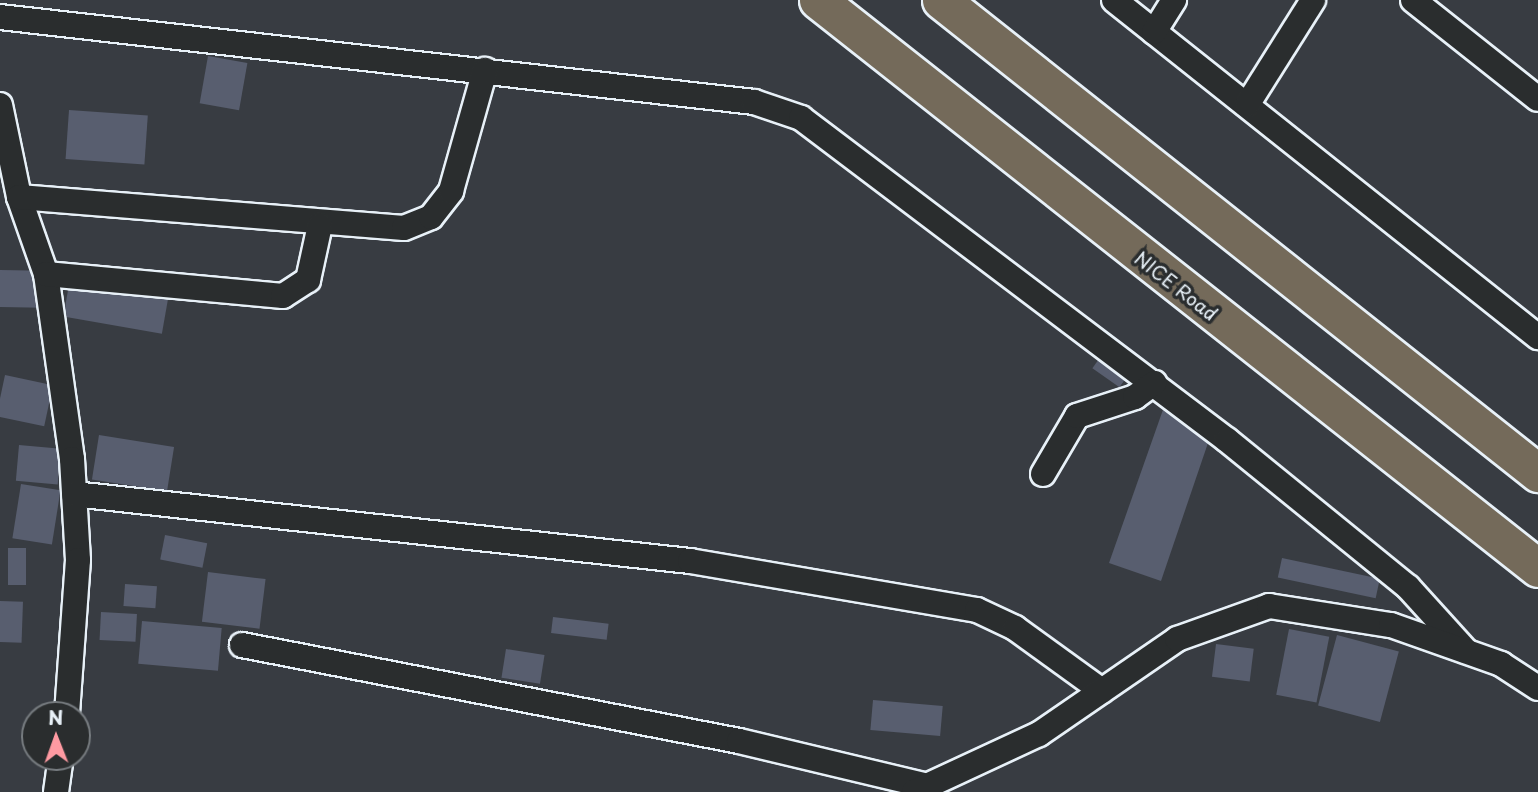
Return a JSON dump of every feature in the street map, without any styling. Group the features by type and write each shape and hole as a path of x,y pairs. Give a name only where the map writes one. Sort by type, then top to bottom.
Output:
{"highway":[{"name":"NICE Road","path":"818,0 1538,568"},
{"path":"941,0 1538,473"}],"street":[{"path":"0,8 1,0"},
{"path":"1114,0 1538,337"},
{"path":"1154,32 1174,0"},
{"path":"1247,105 1313,0"},
{"path":"1413,0 1538,99"},
{"path":"0,17 754,102 801,118 1154,383 1408,587 1466,651"},
{"path":"19,197 320,225 404,228 431,217 451,191 485,71"},
{"path":"0,105 19,197 46,274 74,495 77,618 68,701"},
{"path":"46,274 283,296 308,280 320,225"},
{"path":"1042,474 1077,416 1135,397 1154,383"},
{"path":"74,495 690,561 977,610 1015,628 1102,691"},
{"path":"242,645 739,741 921,789 1039,734 1177,639 1269,606 1391,625 1466,651 1538,688"},
{"path":"56,792 59,771"}],"building":[{"path":"208,56 247,63 239,110 200,103"},
{"path":"69,110 148,116 144,164 66,159"},
{"path":"0,270 43,271 42,308 0,307"},
{"path":"70,279 168,296 162,334 63,316"},
{"path":"1101,356 1128,375 1119,387 1092,368"},
{"path":"5,375 53,385 44,426 0,417 0,399"},
{"path":"1165,404 1209,440 1161,581 1109,563"},
{"path":"99,435 174,447 167,491 92,479"},
{"path":"19,445 61,449 58,485 16,481"},
{"path":"21,484 61,490 52,545 12,538"},
{"path":"165,535 207,543 202,568 160,560"},
{"path":"8,548 26,548 26,585 8,585"},
{"path":"1282,558 1380,579 1376,598 1278,578"},
{"path":"208,572 266,579 259,629 202,622"},
{"path":"125,584 157,586 155,608 123,606"},
{"path":"0,601 23,602 22,643 0,642"},
{"path":"101,612 137,614 135,642 100,640"},
{"path":"553,617 609,624 607,640 551,633"},
{"path":"142,621 222,628 218,671 138,664"},
{"path":"1289,629 1329,637 1316,703 1276,695"},
{"path":"1337,635 1399,652 1380,722 1318,706"},
{"path":"1216,644 1254,649 1250,681 1212,677"},
{"path":"506,649 545,655 540,684 501,678"},
{"path":"873,700 943,706 940,736 870,730"}]}
